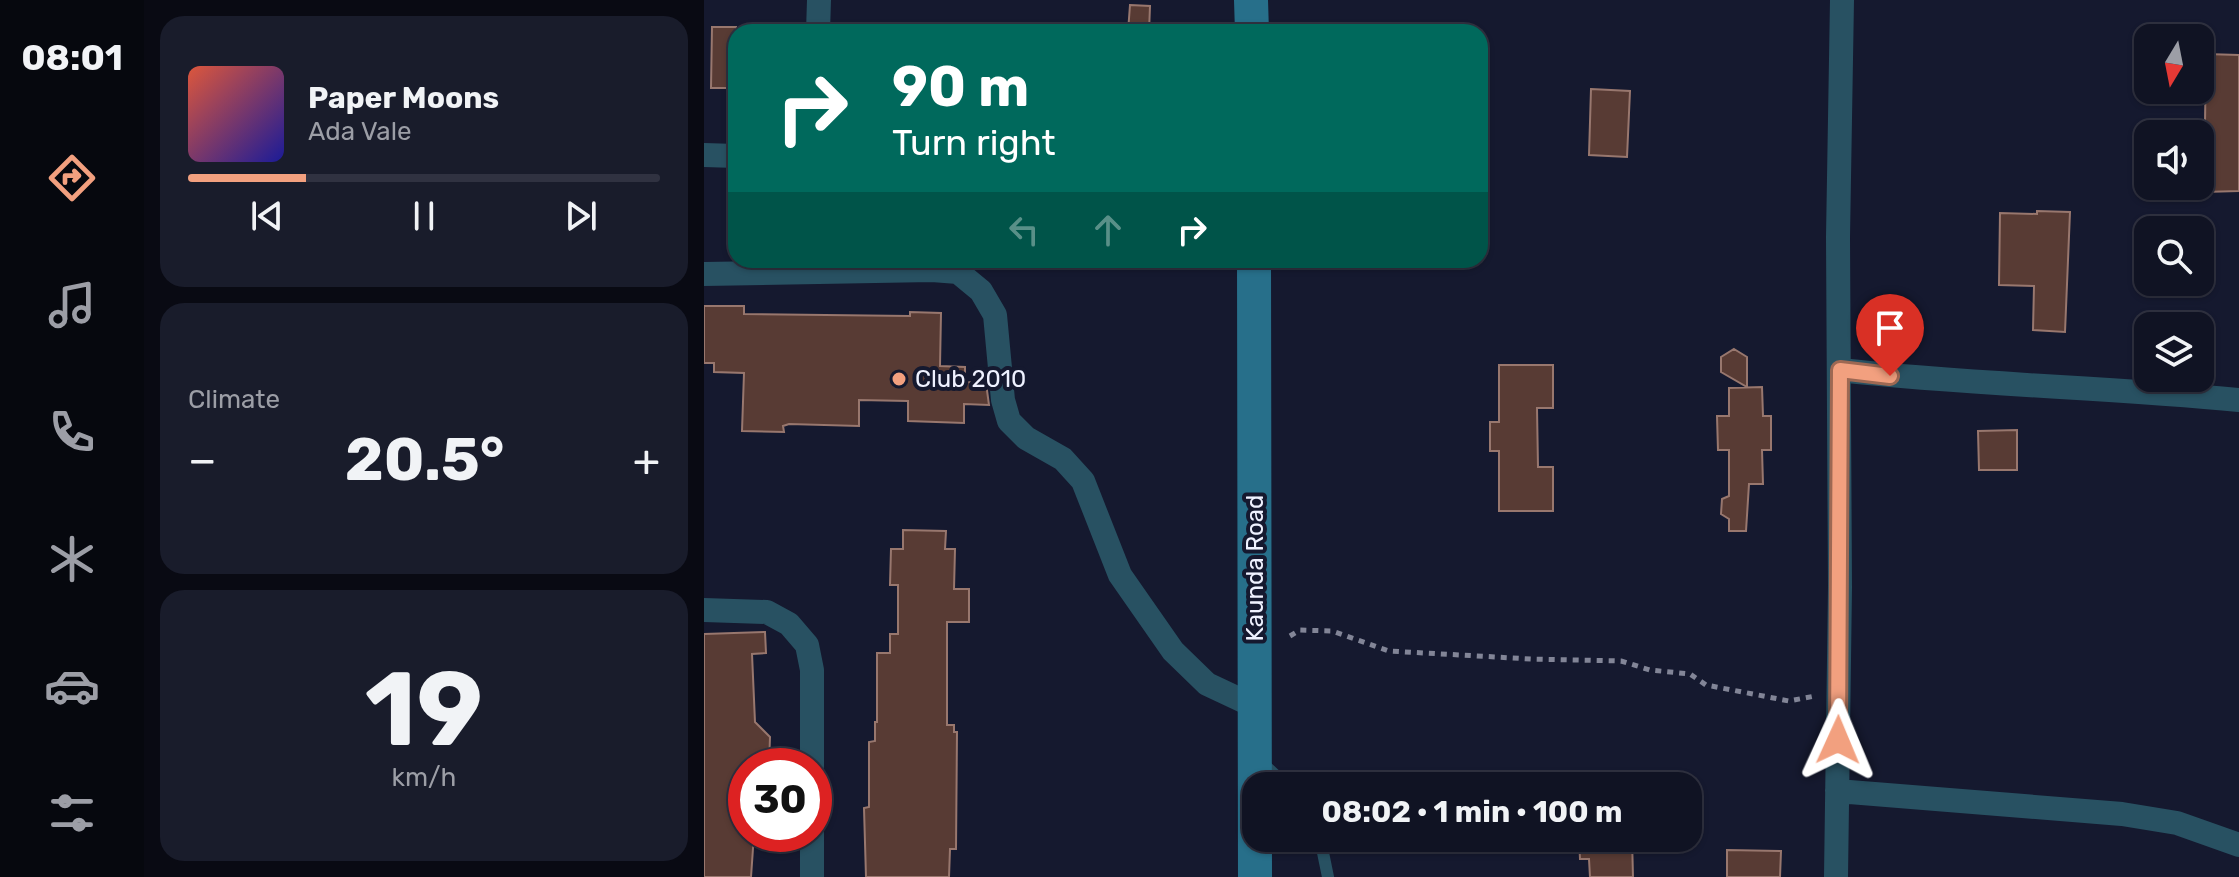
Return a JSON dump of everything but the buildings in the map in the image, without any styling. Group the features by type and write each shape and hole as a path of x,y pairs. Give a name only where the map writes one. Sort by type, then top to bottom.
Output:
{"main road":[{"path":"1251,0 1252,24"},
{"name":"Kaunda Road","path":"1254,268 1255,877"}],"street":[{"path":"818,24 819,0"},
{"path":"1836,877 1842,0"},
{"path":"704,155 728,156"},
{"path":"704,274 857,268"},
{"path":"944,268 958,272 981,291 995,315 1003,400 1009,421 1026,438 1063,459 1083,481 1120,575 1173,651 1207,684 1256,707"},
{"path":"1840,370 1940,381 2239,400"},
{"path":"704,610 767,612 789,624 807,645 812,670 812,748"},
{"path":"1837,791 2122,814 2177,823 2239,845"},
{"path":"812,852 812,877"}],"lane":[{"path":"1256,756 1273,772"},
{"path":"1323,852 1328,877"}],"path":[{"path":"1290,636 1300,630 1332,631 1389,651 1621,661 1650,670 1690,674 1706,685 1789,701 1839,690"}],"place":[{"name":"Club 2010","path":"899,379"}],"route":[{"path":"1838,740 1840,370 1890,376"}]}
